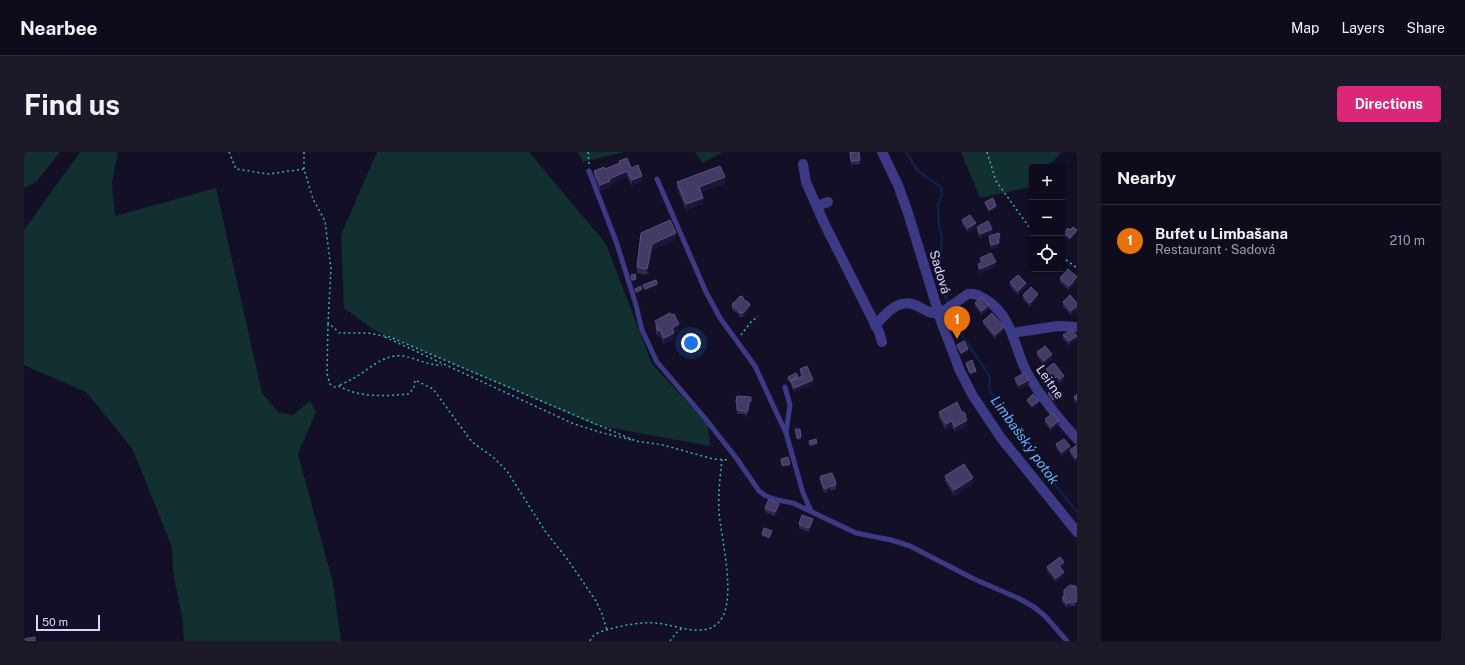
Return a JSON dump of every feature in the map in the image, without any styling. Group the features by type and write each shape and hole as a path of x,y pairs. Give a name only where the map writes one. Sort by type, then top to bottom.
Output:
{"street":[{"name":"Sadová","path":"882,152 898,185 908,213 950,313 942,324 960,371 987,419 1024,468 1077,532"},
{"path":"803,164 806,182 824,223 882,342"},
{"path":"817,206 828,202"},
{"name":"Leitne","path":"950,313 968,294 979,295 992,304 1005,319 1029,377 1077,439"},
{"path":"875,326 887,312 905,303 913,304 928,312 950,313"},
{"path":"1012,333 1058,326 1077,327"}],"lane":[{"path":"589,171 617,244 636,305 642,330 657,362 704,417 737,459 754,485 766,496 793,503 856,533 891,540 910,546 972,578 1020,598 1034,606 1045,616 1066,641"},
{"path":"657,179 706,292 720,318 755,366 786,433 803,493 811,511"},
{"path":"784,387 790,405 786,433"}],"path":[{"path":"229,152 236,170 268,174 304,169"},
{"path":"304,152 304,169 313,199 325,221 331,269 327,374 330,384 334,387 339,386 358,376 379,361 392,356 404,356 436,366 444,365"},
{"path":"588,152 589,171"},
{"path":"987,152 996,181 1029,227"},
{"path":"1065,259 1077,268"},
{"path":"738,342 741,334 758,316"},
{"path":"328,323 340,333 368,333 390,337 636,440"},
{"path":"380,335 574,424 603,433 663,445 722,460 727,461 737,459"},
{"path":"339,386 364,394 386,396 409,394 414,387 415,380 433,388 472,442 493,457 507,471 545,531 568,560 596,601 607,630"},
{"path":"590,641 591,638 598,633 634,624 656,623 697,630 710,630 719,623 726,609 729,582 719,511 722,460"},
{"path":"670,641 682,628"}],"green space":[{"path":"24,152 60,152 36,182 24,188"},
{"path":"80,152 118,152 112,183 115,216 216,188 262,393 278,412 293,415 310,401 316,412 298,454 333,583 341,641 184,641 183,623 173,572 172,547 132,448 86,392 24,365 24,230"},
{"path":"377,152 529,152 606,244 652,364 708,424 710,446 595,425 374,330 344,308 341,235"},
{"path":"578,152 624,152 583,162"},
{"path":"695,152 723,152 703,163"},
{"path":"961,152 1062,152 1050,164 1029,164 1029,187 980,198"}],"building":[{"path":"850,152 859,152 860,160 851,161"},
{"path":"627,158 631,168 638,165 642,176 632,180 627,171 600,185 594,171 604,167 605,169 620,163 619,161"},
{"path":"720,166 725,177 699,187 703,198 686,204 677,182"},
{"path":"993,198 996,206 989,210 985,202"},
{"path":"970,215 976,223 968,228 962,220"},
{"path":"670,220 676,233 652,244 647,269 637,267 641,233"},
{"path":"988,221 992,229 980,234 977,227"},
{"path":"1073,227 1077,230 1070,238 1065,234 1065,232 1068,228 1070,230"},
{"path":"999,233 999,243 991,245 989,236"},
{"path":"991,253 996,262 980,269 978,264 982,263 980,258"},
{"path":"1068,269 1077,277 1069,286 1060,278"},
{"path":"635,274 636,279 632,280 631,275"},
{"path":"1018,275 1026,283 1018,291 1010,282"},
{"path":"656,280 657,284 645,289 643,285"},
{"path":"641,286 642,289 636,292 635,289"},
{"path":"1031,287 1038,294 1030,303 1023,295"},
{"path":"1070,295 1077,303 1077,306 1071,311 1063,302"},
{"path":"742,296 750,305 743,313 740,313 732,306 739,297"},
{"path":"982,297 989,305 982,311 975,303"},
{"path":"670,313 671,315 674,314 679,324 672,328 674,333 664,338 660,330 658,331 656,327 658,326 655,321"},
{"path":"992,313 1004,327 995,335 983,321"},
{"path":"1072,330 1077,336 1069,341 1063,335"},
{"path":"964,341 968,349 961,353 957,345"},
{"path":"1045,346 1052,354 1044,361 1037,352"},
{"path":"972,360 976,371 970,373 966,363"},
{"path":"1054,363 1064,376 1060,379 1057,376 1054,379 1046,369"},
{"path":"807,366 813,380 794,388 791,381 803,376 800,369"},
{"path":"796,373 798,377 790,381 788,377"},
{"path":"1025,373 1029,380 1019,385 1015,378"},
{"path":"1055,388 1060,395 1053,400 1048,393"},
{"path":"1033,394 1039,401 1032,406 1027,400"},
{"path":"737,396 751,397 746,413 744,411 737,410"},
{"path":"957,402 962,413 964,412 966,415 967,420 955,427 952,421 946,424 939,412"},
{"path":"1053,413 1059,421 1051,427 1045,419"},
{"path":"795,429 800,429 801,437 797,438"},
{"path":"816,439 817,443 810,445 809,441"},
{"path":"1064,439 1070,446 1062,452 1056,444"},
{"path":"1077,445 1077,457 1076,458 1070,450"},
{"path":"788,457 790,464 782,465 781,459"},
{"path":"964,464 973,478 954,490 945,476"},
{"path":"832,473 836,483 835,486 830,486 826,489 823,487 820,479 821,476"},
{"path":"769,499 779,504 775,512 765,508"},
{"path":"802,515 813,519 809,528 799,524"},
{"path":"764,528 772,531 769,537 762,534"},
{"path":"1060,557 1064,562 1059,566 1064,572 1056,578 1047,567"},
{"path":"1070,585 1077,588 1077,601 1069,602 1067,604 1062,598 1064,596 1064,590"},
{"path":"35,637 35,641 24,641 24,639"}],"waterway":[{"name":"Limbašský potok","path":"906,152 918,171 941,187 942,194 938,204 939,226 942,237 940,260 937,266 938,275 948,304"},
{"name":"Limbašský potok","path":"950,309 959,331 989,375 989,388 998,405 1020,432 1056,486 1077,512"}],"place":[{"name":"Bufet u Limbašana","path":"957,339"}]}
